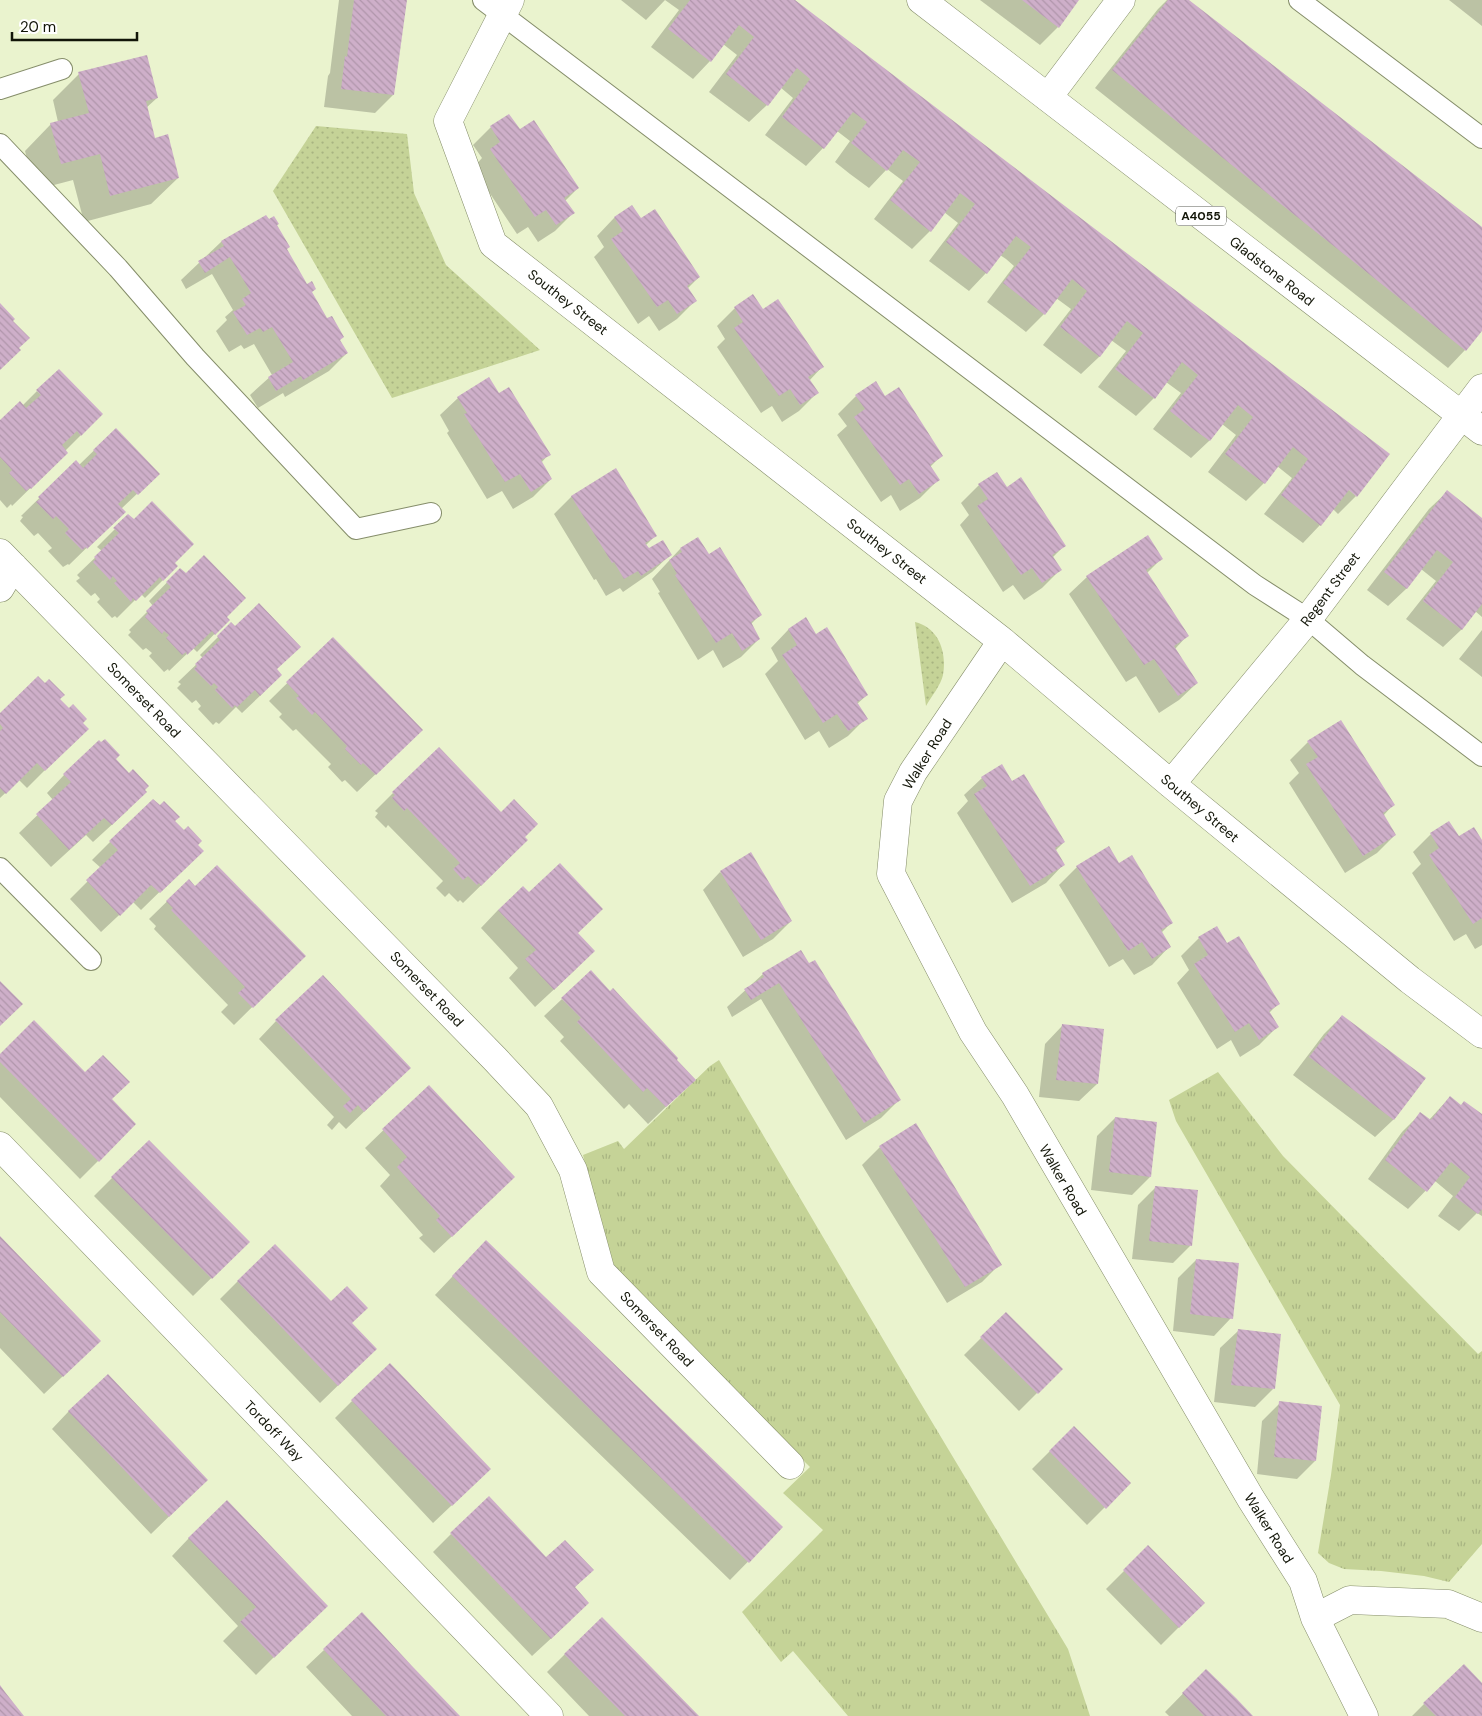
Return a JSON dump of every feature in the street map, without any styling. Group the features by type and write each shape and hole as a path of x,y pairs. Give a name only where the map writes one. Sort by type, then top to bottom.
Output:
{"street":[{"name":"Gladstone Road","path":"920,0 1471,423"},
{"path":"1048,98 1121,0"},
{"name":"Southey Street","path":"498,5 448,122 493,244 1002,641 1171,784 1410,980 1482,1034"},
{"name":"Regent Street","path":"1171,784 1471,423 1482,388"},
{"name":"Somerset Road","path":"4,569 488,1051 539,1106 573,1170 601,1272 790,1465"},
{"name":"Walker Road","path":"1002,641 913,772 898,801 891,874 973,1032 1015,1095 1250,1499 1302,1581 1315,1618 1364,1716"},
{"name":"Tordoff Way","path":"0,1146 548,1716"},
{"path":"1315,1618 1350,1600 1448,1604 1482,1618"}],"lane":[{"path":"1299,0 1482,138"},
{"path":"498,5 1255,585 1308,619 1362,665 1482,756"},
{"path":"0,89 62,70"},
{"path":"0,144 118,268 195,357 356,529 431,513"},
{"path":"0,868 91,960"}],"green space":[{"path":"316,126 407,134 414,193 446,265 540,350 392,398 273,191"},
{"path":"915,622 923,625 935,635 940,642 944,658 942,679 926,706"},
{"path":"719,1060 1068,1649 1090,1716 848,1716 793,1651 781,1662 742,1612 823,1530 783,1493 810,1467 623,1281 607,1252 583,1155 618,1141 624,1149 710,1066"},
{"path":"1218,1072 1283,1156 1478,1354 1482,1351 1482,1544 1449,1582 1424,1576 1344,1569 1329,1563 1318,1553 1340,1405 1176,1121 1169,1100"}],"building":[{"path":"354,0 407,0 394,95 341,89"},
{"path":"690,0 795,0 1390,454 1357,497 1349,490 1321,526 1281,495 1308,459 1293,447 1265,484 1225,454 1253,417 1238,405 1210,441 1190,427 1170,411 1198,375 1182,362 1155,399 1115,369 1143,333 1127,321 1100,357 1060,327 1087,291 1072,279 1045,315 1003,283 1031,247 1016,236 987,274 946,242 975,204 960,193 931,232 890,200 920,162 903,150 887,171 851,143 867,122 853,112 824,149 782,117 810,79 797,68 768,106 726,74 754,37 739,25 711,62 668,29"},
{"path":"1022,0 1079,0 1059,28"},
{"path":"1168,0 1189,0 1482,227 1482,331 1466,351 1112,70"},
{"path":"147,55 158,98 146,101 155,138 168,134 179,178 110,196 100,154 61,164 50,123 89,113 78,72"},
{"path":"509,114 520,129 534,120 579,188 564,198 575,213 556,225 546,210 535,217 490,149 500,142 490,126"},
{"path":"632,205 641,218 655,209 700,277 687,286 697,301 677,314 668,300 657,307 611,239 623,231 614,217"},
{"path":"266,215 269,219 274,216 279,224 277,225 290,247 287,249 307,284 312,281 316,289 312,292 327,318 332,316 344,337 340,340 348,353 303,380 301,376 276,391 268,377 293,362 272,327 263,332 260,328 247,335 233,312 246,305 242,299 251,293 230,257 205,273 198,261 224,246 221,241"},
{"path":"753,294 763,309 778,299 824,367 808,377 819,393 800,405 790,389 779,396 734,328 743,322 734,307"},
{"path":"0,303 15,319 13,321 30,338 19,348 21,350 0,370"},
{"path":"59,369 103,414 81,436 77,431 62,445 68,453 31,489 26,491 9,473 12,470 0,457 0,420 20,401 26,408 41,395 36,390"},
{"path":"489,377 499,393 509,387 551,455 541,460 552,479 531,492 520,474 505,482 464,414 467,413 457,397"},
{"path":"876,381 885,396 899,387 943,456 930,465 940,480 919,494 909,479 900,485 854,417 865,409 855,395"},
{"path":"116,428 160,474 138,495 133,490 118,504 126,512 87,549 86,547 82,550 65,533 69,529 56,516 53,519 36,502 40,499 38,497 76,460 83,468 97,454 93,450"},
{"path":"616,468 657,536 645,543 649,548 663,540 672,555 641,576 638,571 624,579 614,562 612,563 571,496"},
{"path":"997,472 1007,487 1021,477 1066,546 1052,555 1062,570 1042,583 1032,568 1021,575 977,506 988,499 978,484"},
{"path":"1447,490 1482,518 1482,604 1462,630 1423,601 1453,562 1437,550 1407,589 1384,572"},
{"path":"152,501 194,544 175,563 178,566 163,581 160,577 136,601 133,598 131,602 114,583 117,581 113,576 110,580 93,562 96,559 94,557 119,533 113,528 128,514 134,519"},
{"path":"1148,535 1163,559 1146,570 1189,636 1174,646 1198,683 1178,696 1154,659 1144,665 1086,576"},
{"path":"698,537 709,554 720,547 762,615 751,622 760,639 742,651 732,633 716,643 675,575 677,574 669,560 682,552 680,548"},
{"path":"204,555 246,598 227,617 230,620 215,635 212,631 187,655 186,652 182,655 166,638 169,635 164,631 162,634 145,617 148,613 146,611 171,587 166,582 180,568 186,573"},
{"path":"259,603 301,647 277,669 282,675 260,696 255,690 237,707 235,705 232,708 215,690 218,687 214,683 211,686 194,669 197,666 195,664 220,640 217,636 231,622 235,626"},
{"path":"806,617 816,634 827,627 868,695 857,702 868,719 848,731 837,714 823,723 782,655 797,645 788,629"},
{"path":"333,637 423,730 376,775 363,763 361,765 345,749 347,746 315,712 312,715 296,698 299,696 286,682"},
{"path":"38,676 45,683 49,679 65,695 60,699 69,708 73,704 87,719 83,723 89,729 45,771 37,763 6,794 0,788 0,731 3,728 0,724 0,713"},
{"path":"1341,720 1395,805 1383,813 1396,835 1363,856 1306,764 1318,757 1307,741"},
{"path":"105,739 120,755 116,759 129,773 133,769 149,786 145,790 147,792 112,825 104,818 69,850 36,814 71,782 63,774 99,740 101,742"},
{"path":"439,747 501,812 514,799 538,824 525,837 528,840 481,886 479,883 477,885 468,876 463,880 453,869 460,863 407,808 404,811 392,798 395,795 392,792"},
{"path":"1002,764 1012,781 1024,774 1065,842 1055,848 1065,865 1030,886 974,794 987,786 981,777"},
{"path":"153,799 160,805 164,801 180,817 175,821 184,830 188,826 202,841 198,845 204,851 160,893 151,885 120,916 86,880 118,850 109,841"},
{"path":"1449,821 1459,836 1474,827 1482,840 1482,918 1473,924 1429,855 1439,848 1430,833"},
{"path":"1109,846 1119,863 1132,855 1173,923 1161,930 1171,947 1152,959 1142,942 1128,951 1076,866"},
{"path":"751,852 792,921 761,940 720,871"},
{"path":"560,863 603,909 578,933 595,951 554,990 525,959 536,950 498,910 523,886 529,892"},
{"path":"217,865 306,956 253,1008 238,993 245,987 171,910 173,908 166,901 189,879 195,886"},
{"path":"1217,926 1227,943 1239,936 1280,1004 1269,1011 1279,1027 1259,1040 1249,1023 1235,1032 1194,964 1208,955 1198,937"},
{"path":"801,950 809,963 815,960 901,1100 864,1123 779,983 751,1000 744,989 764,977 762,973"},
{"path":"591,970 610,991 613,988 696,1080 666,1107 647,1088 643,1092 577,1022 581,1018 561,998"},
{"path":"323,975 411,1068 364,1112 358,1105 350,1113 343,1106 351,1099 275,1020"},
{"path":"0,981 23,1004 0,1026"},
{"path":"1342,1015 1426,1078 1394,1120 1309,1057"},
{"path":"34,1020 85,1072 103,1055 130,1082 112,1099 136,1124 99,1162 0,1062 0,1054"},
{"path":"1062,1024 1104,1029 1098,1084 1056,1080"},
{"path":"429,1085 515,1177 452,1237 436,1220 440,1216 397,1167 407,1157 382,1129"},
{"path":"1450,1096 1461,1105 1464,1101 1482,1114 1482,1209 1478,1214 1455,1197 1470,1177 1451,1162 1427,1192 1385,1160 1420,1112 1431,1120"},
{"path":"1115,1117 1157,1122 1151,1177 1109,1172"},
{"path":"916,1123 1002,1265 965,1287 879,1146"},
{"path":"149,1140 250,1242 212,1279 111,1177"},
{"path":"1155,1186 1198,1190 1192,1246 1149,1241"},
{"path":"0,1236 101,1341 63,1377 0,1312"},
{"path":"486,1240 783,1527 749,1563 452,1276"},
{"path":"275,1244 331,1301 347,1286 368,1308 352,1323 377,1349 338,1386 237,1281"},
{"path":"1196,1259 1239,1263 1233,1319 1190,1314"},
{"path":"1006,1312 1063,1369 1038,1394 980,1337"},
{"path":"1238,1329 1281,1334 1275,1389 1231,1385"},
{"path":"390,1363 491,1469 452,1506 351,1400"},
{"path":"108,1374 208,1480 169,1517 68,1411"},
{"path":"1279,1401 1322,1406 1316,1461 1274,1457"},
{"path":"1074,1426 1131,1483 1106,1509 1049,1451"},
{"path":"489,1496 546,1557 565,1540 594,1570 575,1587 589,1603 551,1639 450,1533"},
{"path":"227,1500 328,1606 274,1658 240,1622 256,1607 188,1538"},
{"path":"1148,1545 1205,1603 1179,1628 1123,1570"},
{"path":"362,1612 460,1716 386,1716 323,1649"},
{"path":"602,1617 699,1716 625,1716 564,1654"},
{"path":"1464,1664 1482,1683 1482,1716 1436,1716 1423,1703"},
{"path":"1206,1669 1253,1716 1204,1716 1182,1693"},
{"path":"0,1685 5,1692 24,1716 0,1716"}]}
